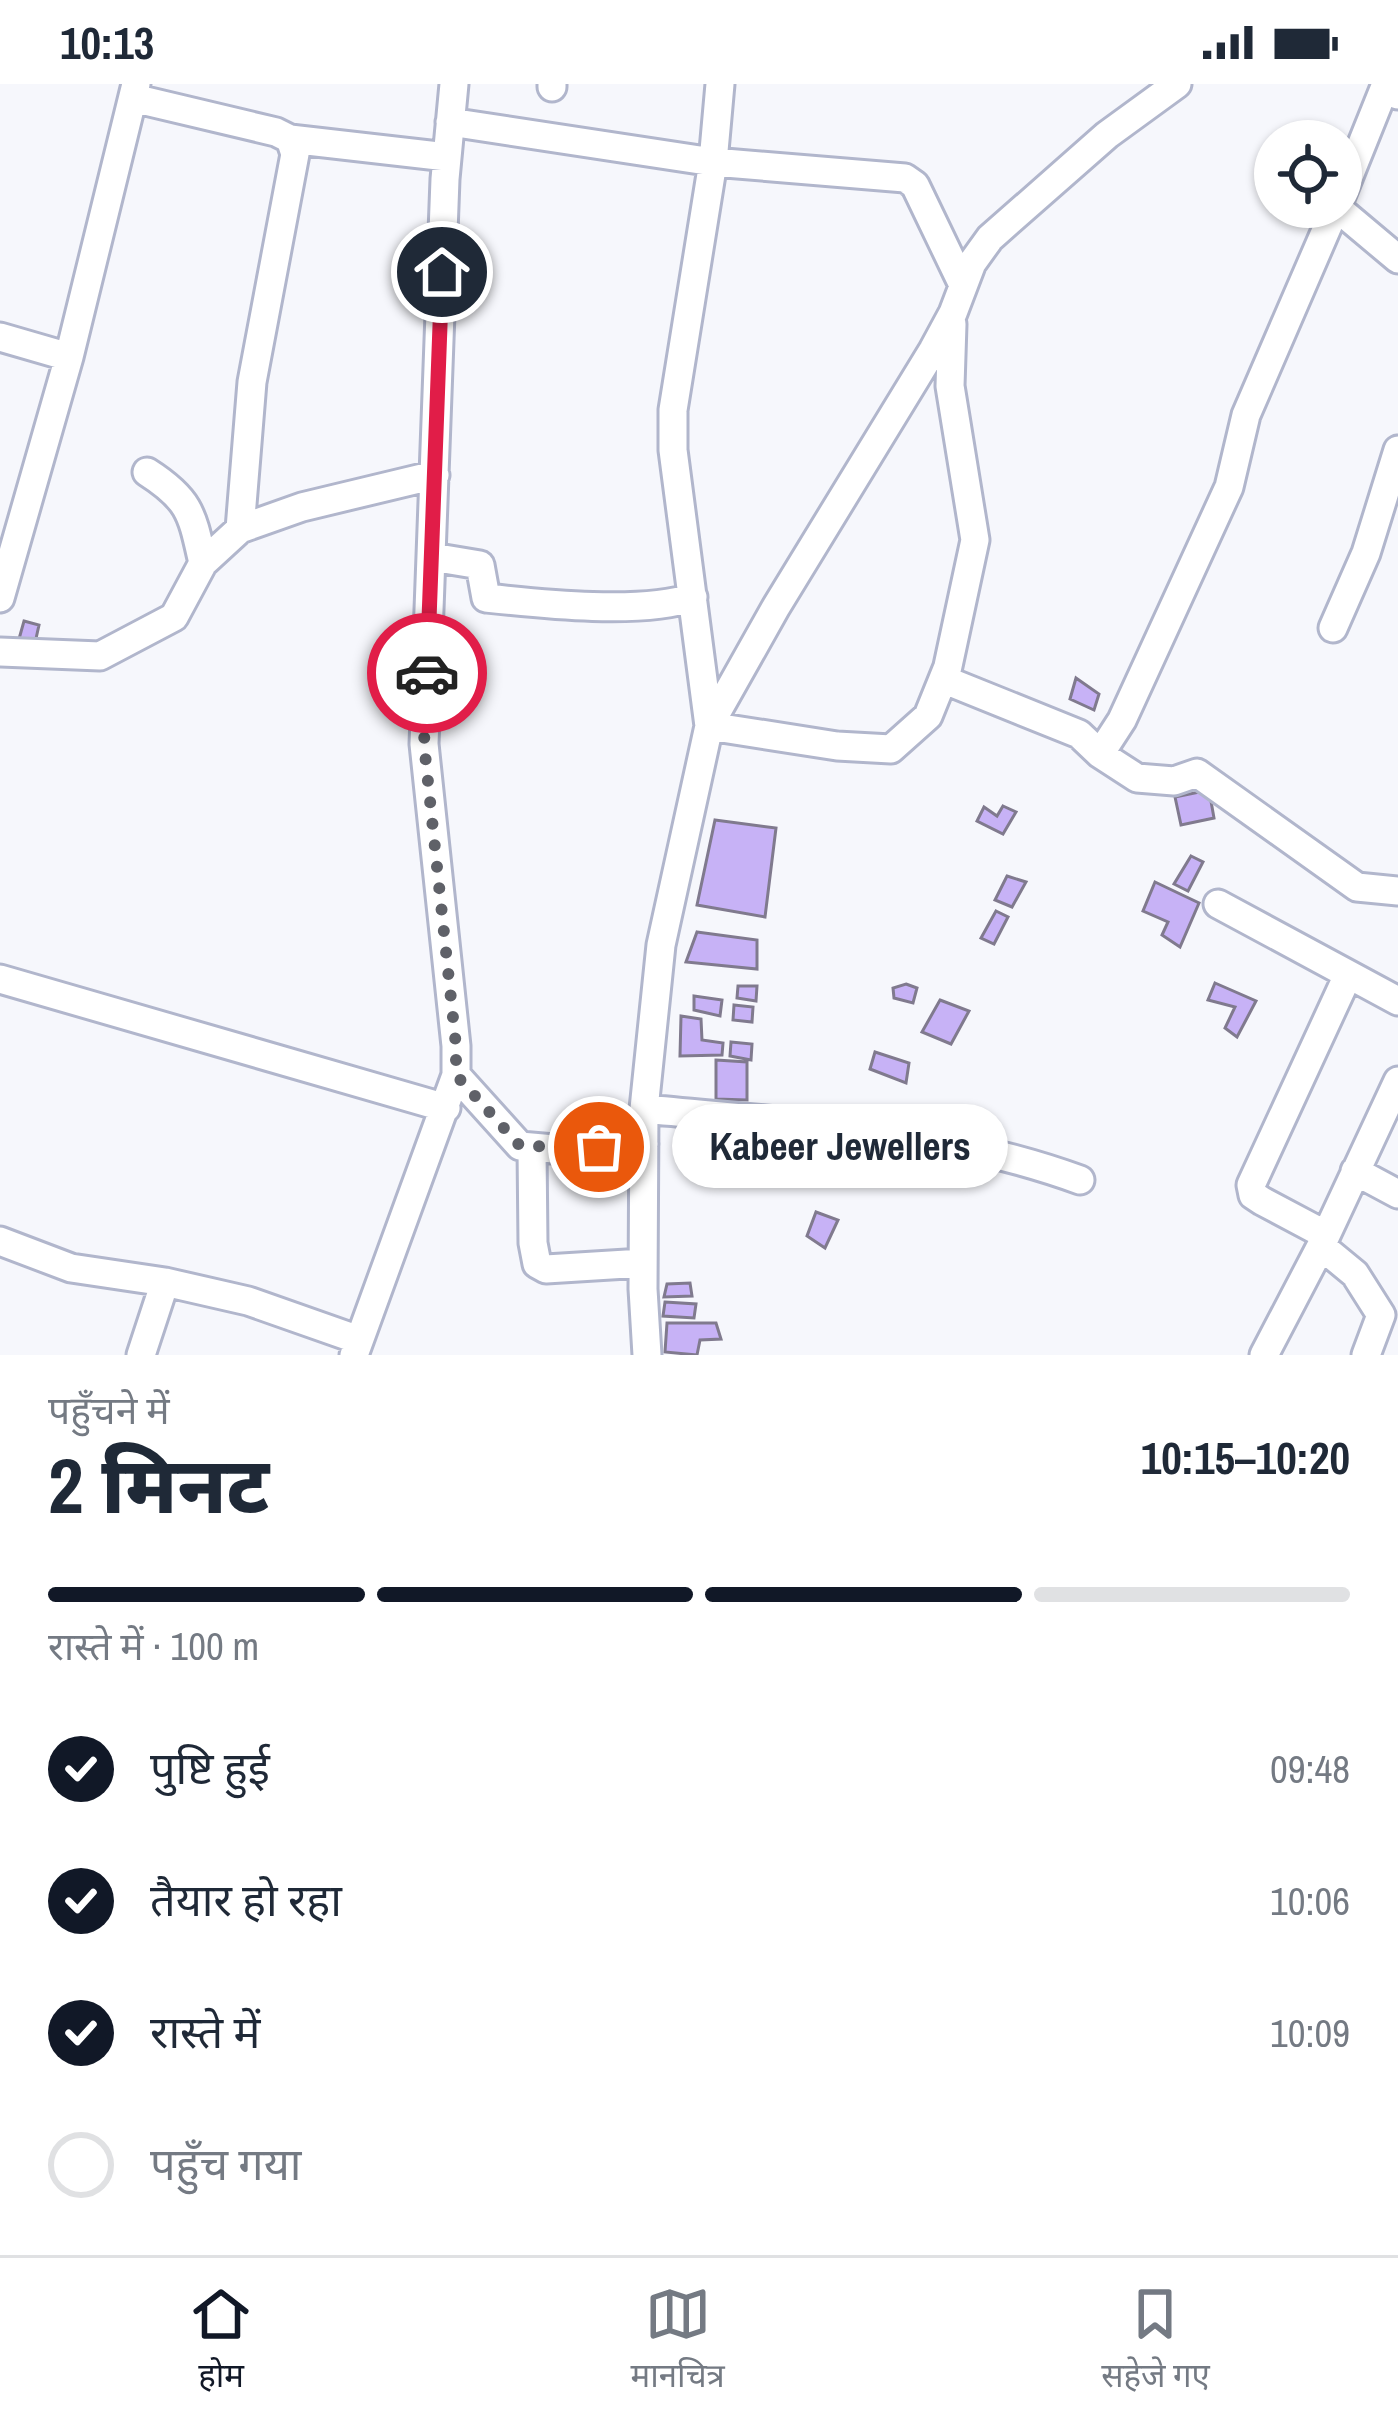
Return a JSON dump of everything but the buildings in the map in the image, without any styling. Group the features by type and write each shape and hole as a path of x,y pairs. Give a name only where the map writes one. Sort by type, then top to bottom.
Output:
{"street":[{"path":"0,1241 71,1268 248,1301 357,1348 456,1075 424,744 447,157 454,84"},
{"path":"709,726 673,449 673,410 713,162 720,84"},
{"path":"647,1355 644,1108 661,945 709,726 953,314 972,263 990,238 1107,135 1178,84"},
{"path":"1362,144 1384,89 1398,94"},
{"path":"0,598 69,357 134,91 290,139 447,157"},
{"path":"450,122 713,162 904,178 915,185 963,285"},
{"path":"240,529 252,382 295,154 290,139"},
{"path":"1100,754 1122,720 1229,487 1246,415 1336,207 1398,259"},
{"path":"953,314 950,386 975,539 945,680 1079,734 1137,778 1174,781 1197,772 1357,887 1398,891"},
{"path":"0,337 69,357"},
{"path":"1333,628 1366,553 1398,450"},
{"path":"147,472 178,491 192,514 202,563"},
{"path":"0,652 100,656 174,617 202,563 240,529 302,507 435,475"},
{"path":"432,557 481,565 486,598 537,604 672,605 693,597"},
{"path":"709,726 837,746 891,748 928,716 947,668"},
{"path":"1218,904 1398,1001"},
{"path":"1348,974 1251,1185 1253,1195 1324,1240 1354,1274 1381,1315 1366,1355"},
{"path":"0,979 446,1108"},
{"path":"456,1075 520,1146 644,1144"},
{"path":"1264,1355 1355,1171 1391,1114 1398,1081"},
{"path":"644,1108 890,1133 1040,1166 1080,1180"},
{"path":"532,1148 537,1264 546,1268 643,1263"},
{"path":"1355,1171 1398,1194"},
{"path":"141,1355 165,1282"}],"way so far":[{"path":"427,673 424,744 456,1075 520,1146 599,1147"}],"place":[{"name":"Kabeer Jewellers","path":"599,1147"}],"route":[{"path":"427,673 442,272"}]}
